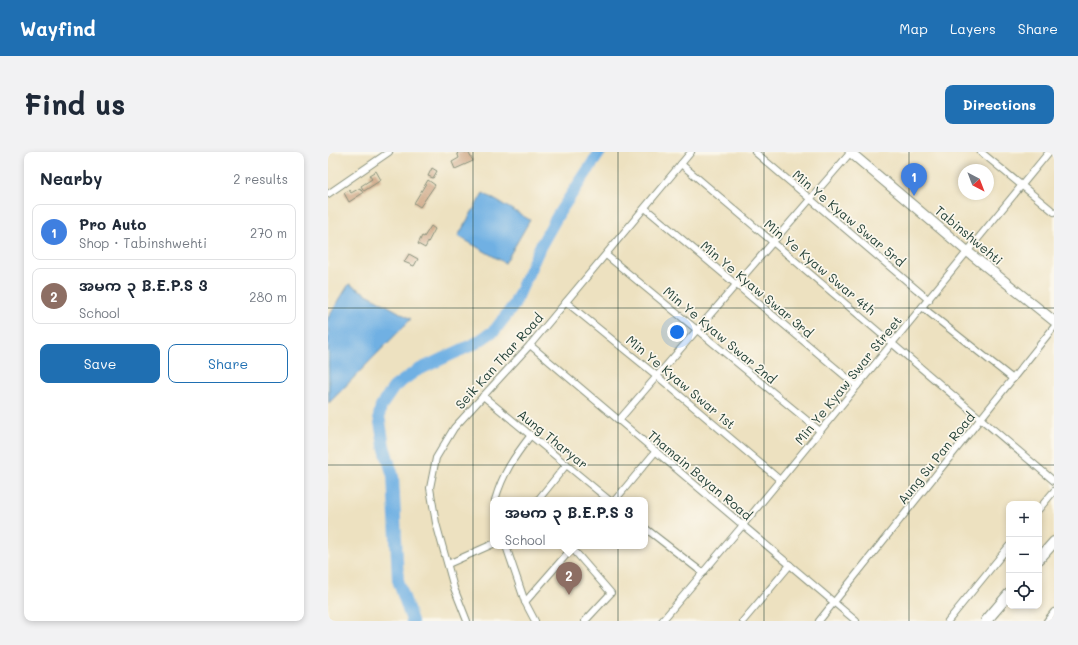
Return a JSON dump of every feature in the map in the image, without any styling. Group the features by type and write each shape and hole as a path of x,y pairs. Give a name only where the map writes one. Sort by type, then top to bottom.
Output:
{"main road":[{"name":"Tabinshwehti","path":"850,152 968,252 1054,321"},
{"path":"1042,556 1054,542"},
{"path":"986,621 1006,598"}],"street":[{"path":"328,194 389,152"},
{"name":"Seik Kan Thar Road","path":"467,621 454,588 436,523 430,488 436,458 454,428 530,345 691,152"},
{"name":"Min Ye Kyaw Swar 5rd","path":"755,152 928,300"},
{"path":"619,420 850,152"},
{"path":"981,152 1054,212"},
{"name":"Min Ye Kyaw Swar Street","path":"662,621 743,525 1049,152"},
{"name":"Min Ye Kyaw Swar 4th","path":"681,164 1054,481"},
{"name":"Min Ye Kyaw Swar 3rd","path":"645,208 857,386"},
{"name":"Min Ye Kyaw Swar 2nd","path":"606,255 820,431"},
{"name":"Min Ye Kyaw Swar 1st","path":"566,302 657,376 780,480"},
{"path":"922,307 1012,379"},
{"name":"Aung Su Pan Road","path":"819,621 1054,327"},
{"name":"Thamain Bayan Road","path":"530,345 856,621"},
{"name":"Aung Tharyar","path":"483,396 606,497"},
{"path":"496,497 501,480 512,459 531,435"},
{"path":"617,497 656,451"},
{"path":"540,497 567,464"},
{"path":"1042,505 1054,491"},
{"path":"648,530 703,573"},
{"path":"448,564 490,545"},
{"path":"507,549 525,602 534,621"},
{"path":"525,602 571,549"},
{"path":"575,549 611,593 585,621"},
{"path":"948,621 1006,550"},
{"path":"743,621 790,565"},
{"path":"1047,621 1054,612"}],"water":[{"path":"483,193 530,220 505,263 458,236"},
{"path":"349,284 411,319 329,403 328,318"}],"building":[{"path":"457,152 468,152 473,161 455,169 452,162 459,158"},
{"path":"432,168 437,171 433,178 428,176"},
{"path":"376,171 381,180 364,191 361,186 372,179 369,175"},
{"path":"428,180 435,185 420,207 414,203"},
{"path":"360,188 363,193 349,202 344,193 349,190 351,193"},
{"path":"431,226 435,229 425,248 418,244 422,236 424,237"},
{"path":"409,254 418,259 414,266 404,262"}],"waterway":[{"path":"412,621 398,580 393,476 384,446 379,416 381,406 394,387 416,371 476,343 495,330 514,305 540,247 559,213 600,152"}],"place":[{"name":"Pro Auto","path":"914,196"},
{"name":"အမက ၃ B.E.P.S 3","path":"569,595"}]}
